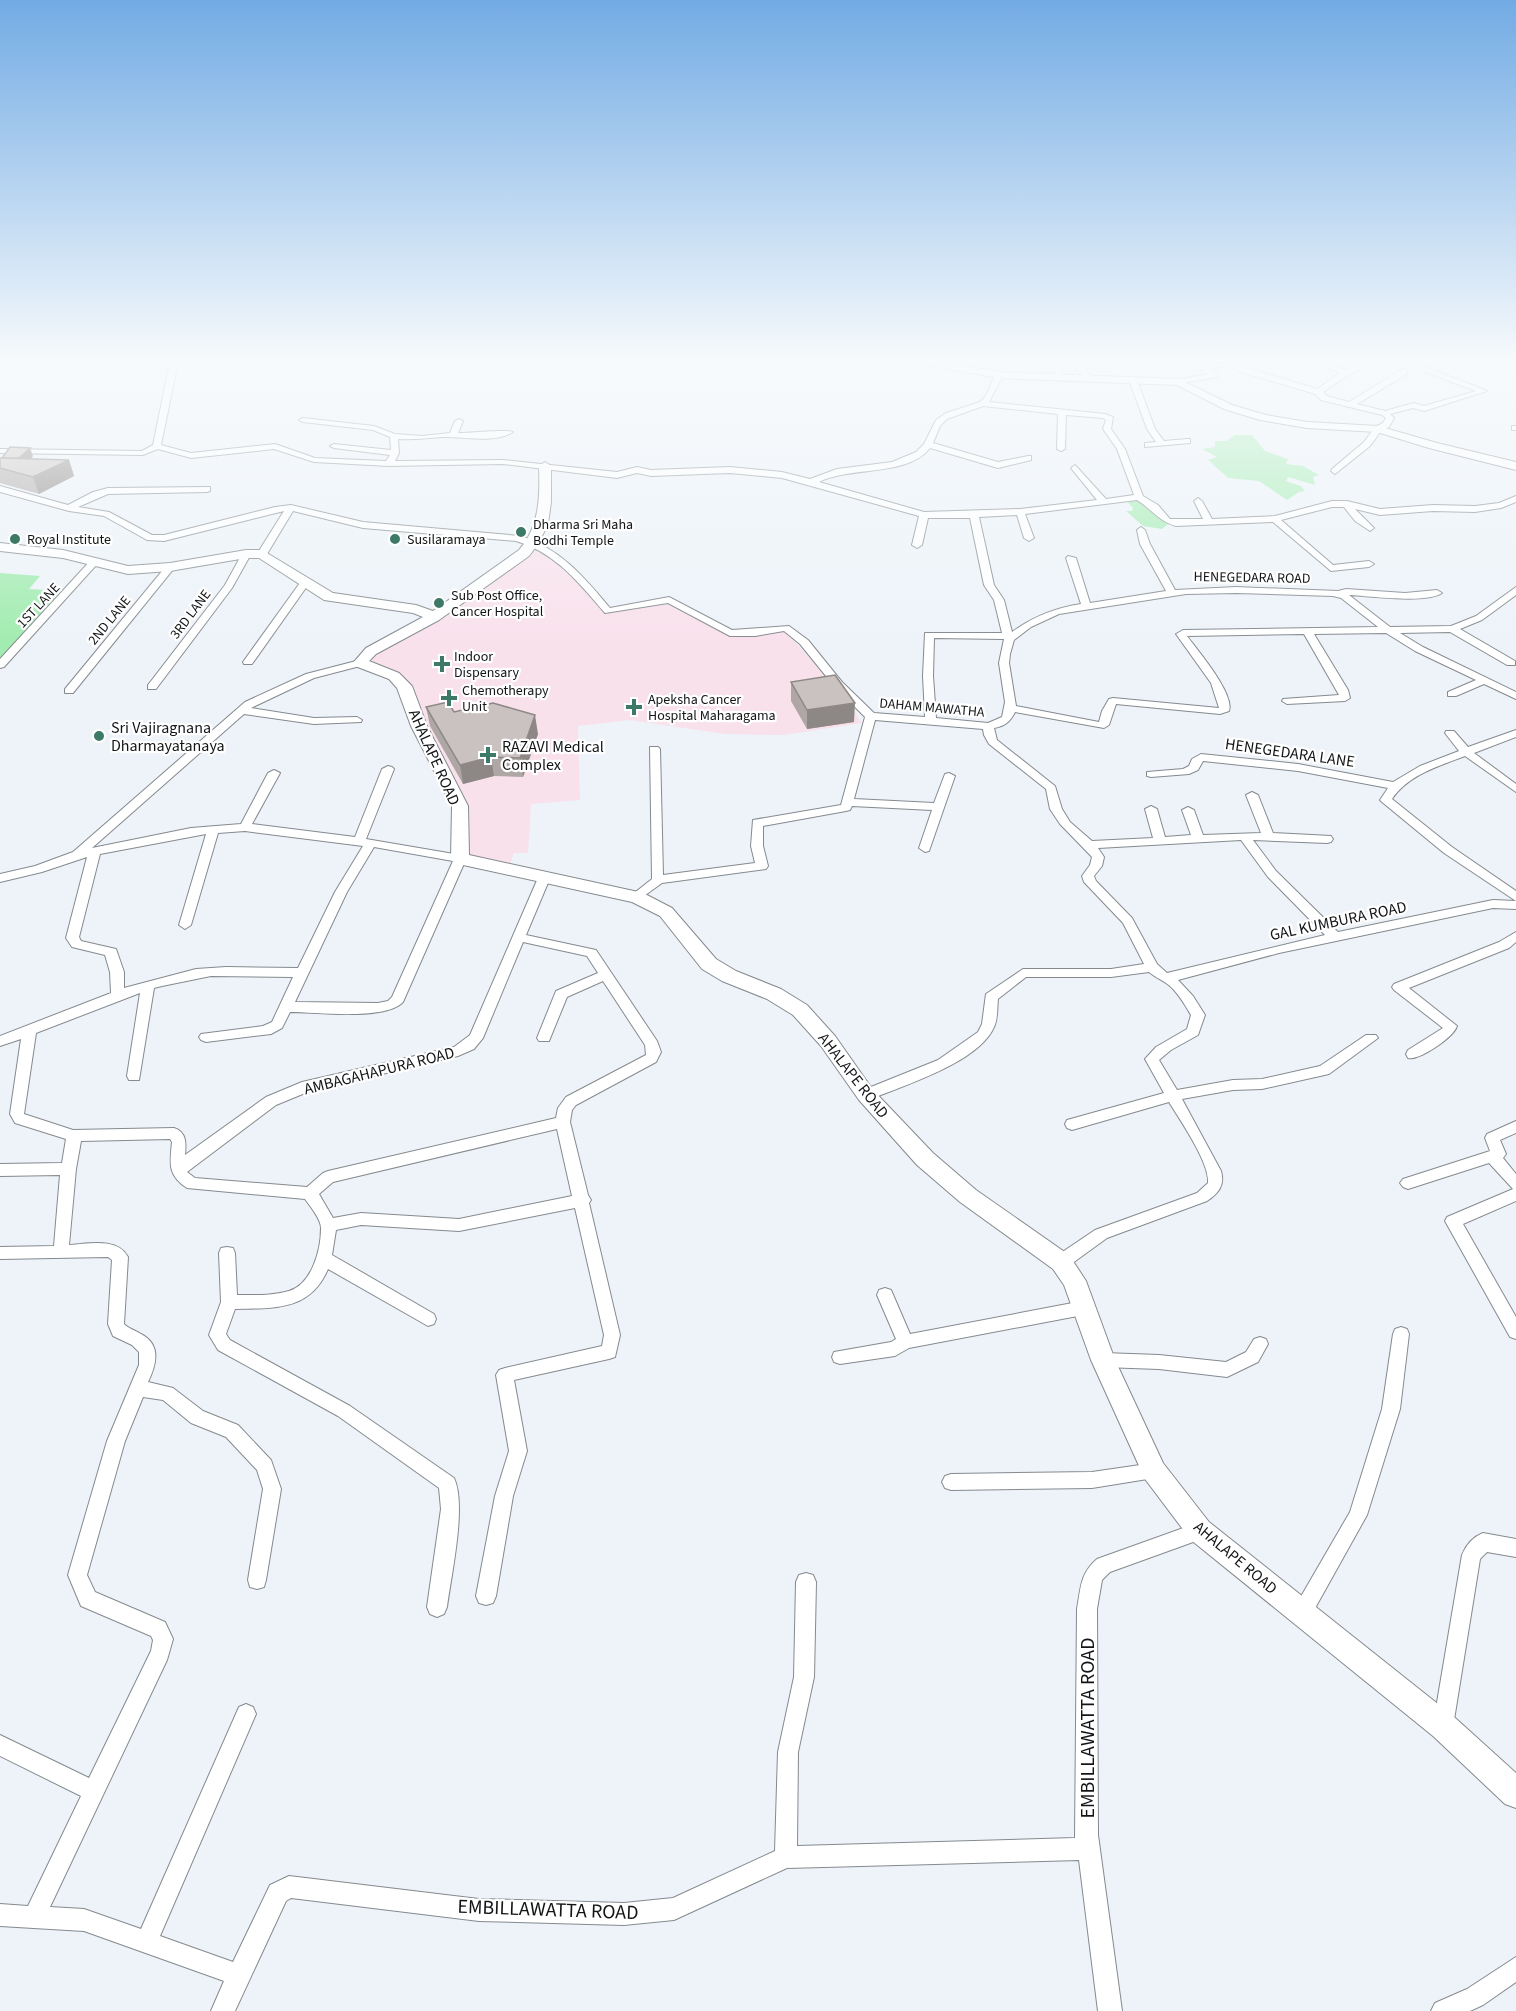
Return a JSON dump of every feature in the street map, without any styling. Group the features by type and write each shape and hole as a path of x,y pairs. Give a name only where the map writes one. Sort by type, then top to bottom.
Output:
{"street":[{"path":"302,456 314,460 389,464 463,461 545,466 616,475 637,470 651,473 730,470 782,474 924,515 1020,512 1139,498 1155,507 1167,520 1176,523 1275,519 1332,504 1347,504 1380,512 1433,508 1475,509 1501,505 1516,499"},
{"path":"389,464 393,456"},
{"path":"811,482 820,476 841,471 873,469 916,456"},
{"path":"967,456 998,465 1028,458"},
{"path":"1124,456 1139,498"},
{"path":"1335,471 1353,456"},
{"path":"1478,456 1516,464"},
{"path":"77,855 249,704 310,676 360,663 371,651 434,617 524,553 535,542 542,527 545,466"},
{"path":"1075,468 1103,501"},
{"name":"DAHAM MAWATHA","path":"0,489 69,508 106,514 150,538 291,508 363,525 517,538 535,542 567,564 608,612 669,600 730,633 755,633 786,628 804,642 838,684 871,716 931,723 988,726 1003,722 1008,717 1010,708"},
{"path":"69,508 96,494 108,491 207,489"},
{"path":"1198,501 1209,522"},
{"path":"1347,504 1358,519 1371,528"},
{"path":"262,555 291,508"},
{"path":"1020,512 1029,538"},
{"path":"917,545 924,515"},
{"path":"974,515 989,585 999,600 1008,638 1004,662 1010,708 1099,725 1104,725 1107,711 1113,701 1220,711 1225,709 1216,683 1180,634 1386,628 1452,629 1479,618 1516,590"},
{"path":"1275,519 1331,568 1369,564"},
{"path":"1141,530 1145,544 1172,593"},
{"path":"0,547 63,554 128,570 170,567 246,554 262,555 328,597 416,609 434,617"},
{"name":"3RD LANE","path":"152,687 229,586 246,554"},
{"path":"1071,558 1086,605"},
{"name":"1ST LANE","path":"0,665 94,562"},
{"name":"2ND LANE","path":"69,691 170,567"},
{"path":"248,662 305,582"},
{"name":"HENEGEDARA ROAD","path":"1008,638 1056,611 1172,593 1218,589 1405,596 1437,593"},
{"path":"1338,594 1419,650 1516,696"},
{"path":"1452,629 1511,663"},
{"path":"1287,702 1345,698 1343,690 1307,631"},
{"path":"931,723 927,675 930,635 1008,638"},
{"name":"AHALAPE ROAD","path":"360,663 394,676 404,686 419,726 460,806 460,859 637,897 666,912 709,964 729,976 774,993 800,1010 828,1041 866,1095 925,1159 968,1196 1061,1262 1074,1281 1103,1360 1154,1471 1200,1531 1443,1725 1516,1793"},
{"path":"1452,694 1483,681"},
{"path":"242,710 314,721 357,720"},
{"path":"637,897 658,880 762,866 757,846 757,823 846,808 871,716"},
{"path":"988,726 988,735 993,742 1051,788 1056,809 1066,824 1089,845 1098,857 1096,866 1088,876 1090,882 1128,921 1152,967 1164,978 1169,978 1188,999 1198,1016 1194,1032 1179,1042 1159,1048 1152,1059 1171,1096 1203,1147 1217,1177 1215,1186 1202,1197 1101,1234 1061,1262"},
{"path":"1450,733 1467,753 1516,789"},
{"path":"1516,733 1424,768 1395,786 1386,800 1448,850 1516,897"},
{"path":"654,750 658,880"},
{"name":"HENEGEDARA LANE","path":"1151,774 1185,772 1194,768 1196,761 1201,757 1256,761 1395,786"},
{"path":"206,1037 266,1031 277,1025 365,842 388,769"},
{"path":"245,827 274,773"},
{"path":"925,848 949,776"},
{"path":"1252,795 1268,836"},
{"path":"848,802 939,807"},
{"path":"1150,809 1160,840"},
{"path":"1188,810 1198,838"},
{"path":"0,878 38,869 77,855 191,832 245,827 365,842 460,859 398,999 393,1004 378,1008 286,1007"},
{"path":"185,925 213,830"},
{"path":"1089,845 1244,836 1268,836 1293,840 1327,839"},
{"path":"1244,836 1272,874 1336,938"},
{"path":"94,853 72,938 77,944 111,952 117,972 118,997"},
{"name":"AMBAGAHAPURA ROAD","path":"177,1169 280,1097 307,1086 458,1051 470,1045 476,1038 544,878"},
{"name":"GAL KUMBURA ROAD","path":"1169,978 1336,938 1493,904 1516,905"},
{"path":"1413,1053 1449,1030 1450,1026 1399,987 1504,945 1516,936"},
{"path":"486,1596 504,1496 518,1451 505,1375 609,1352 612,1335 583,1200 563,1122 565,1107 571,1101 651,1058 654,1052 652,1044 591,953 518,937"},
{"path":"866,1095 943,1064 983,1035 989,1024 991,997 1023,973 1111,973 1152,967"},
{"path":"0,1041 148,985 195,974 302,973"},
{"path":"544,1038 561,993 605,975"},
{"path":"134,1076 148,985"},
{"path":"29,1031 17,1113 20,1119 73,1136 162,1132 174,1134 179,1141 177,1169 181,1178 192,1184 310,1193 328,1177 563,1122"},
{"path":"1072,1124 1171,1096 1233,1085 1262,1084 1324,1070 1371,1038"},
{"path":"1408,1183 1499,1154 1492,1138 1516,1127"},
{"path":"61,1252 68,1169 74,1145 73,1136"},
{"path":"1492,1156 1516,1184"},
{"path":"0,1170 68,1169"},
{"path":"229,1302 281,1301 299,1295 317,1280 325,1259 329,1225 310,1193"},
{"path":"1516,1194 1453,1221 1516,1332"},
{"path":"329,1225 361,1219 459,1225 583,1200"},
{"path":"0,1253 111,1250 120,1257 116,1324 119,1331 138,1340 147,1349 147,1365 116,1441 76,1575 88,1599 158,1629 163,1639 160,1653 35,1915"},
{"path":"227,1253 229,1302 218,1335 224,1345 344,1411 448,1484 450,1509 437,1607"},
{"path":"325,1259 428,1319"},
{"path":"885,1295 905,1342"},
{"path":"840,1357 895,1349 905,1342 1083,1308"},
{"path":"1302,1612 1358,1515 1391,1409 1401,1334"},
{"path":"1103,1360 1159,1362 1227,1371 1251,1358 1260,1344"},
{"path":"137,1388 167,1393 197,1417 232,1431 264,1466 272,1489 257,1580"},
{"path":"951,1482 1092,1480 1154,1471"},
{"name":"EMBILLAWATTA ROAD","path":"223,2011 278,1893 289,1887 479,1910 624,1914 674,1909 786,1857 1081,1849 1087,1835 1087,1609 1093,1575 1104,1565 1200,1531"},
{"path":"1443,1725 1471,1555 1483,1542 1516,1548"},
{"path":"786,1857 788,1752 804,1677 806,1582"},
{"path":"146,1943 246,1714"},
{"path":"0,1745 94,1792"},
{"path":"1087,1835 1110,2011"},
{"path":"0,1915 35,1915 84,1920 238,1975"},
{"path":"1443,2011 1474,1996 1516,1968"}],"shaded area":[{"name":"Apeksha Cancer Hospital Maharagama","path":"538,547 573,572 606,613 669,603 730,636 785,631 842,693 862,723 784,735 725,734 629,720 578,726 580,800 531,804 528,853 514,853 509,868 464,857 464,804 402,674 364,662"}],"green space":[{"path":"1215,456 1279,456 1288,459 1286,464 1303,466 1319,475 1313,477 1315,485 1288,477 1286,481 1301,486 1305,491 1287,500 1259,481 1228,478 1208,460 1217,457"},
{"path":"1126,500 1138,500 1169,523 1162,529 1143,526 1126,511 1132,511 1133,508"},
{"path":"0,573 40,576 29,589 64,591 0,658"}],"building":[{"path":"4,456 21,456 19,458 2,458"},
{"path":"0,458 69,460 33,477 0,468"},
{"path":"835,675 855,703 807,710 791,682"},
{"path":"448,702 454,712 493,703 535,715 520,758 491,757 460,765 426,707"}],"place":[{"name":"Dharma Sri Maha Bodhi Temple","path":"521,532"},
{"name":"Royal Institute","path":"15,539"},
{"name":"Susilaramaya","path":"395,539"},
{"name":"Sub Post Office, Cancer Hospital","path":"439,603"},
{"name":"Indoor Dispensary","path":"442,664"},
{"name":"Chemotherapy Unit","path":"449,698"},
{"name":"Apeksha Cancer Hospital Maharagama","path":"634,707"},
{"name":"Sri Vajiragnana Dharmayatanaya","path":"99,736"},
{"name":"RAZAVI Medical Complex","path":"488,755"}]}
